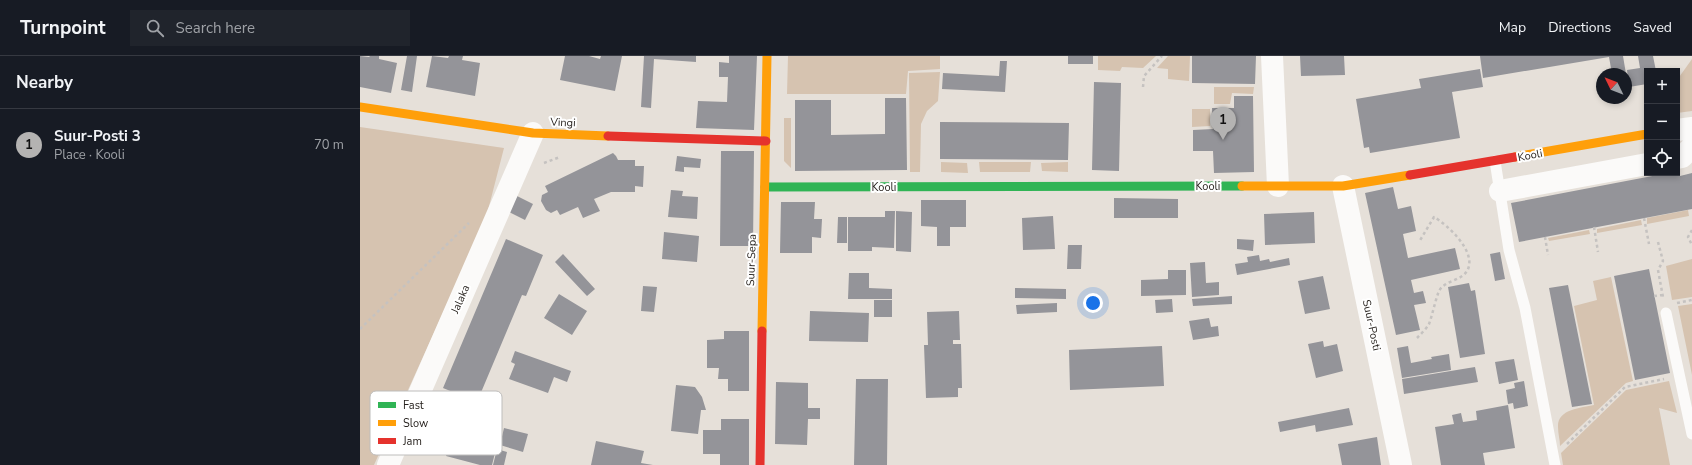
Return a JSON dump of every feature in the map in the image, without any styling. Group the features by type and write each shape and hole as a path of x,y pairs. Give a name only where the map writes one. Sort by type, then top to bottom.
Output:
{"street":[{"name":"Suur-Sepa","path":"760,465 761,303 767,56"},
{"path":"1272,56 1278,186"},
{"name":"Vingi","path":"360,107 533,133 766,141"},
{"name":"Jalaka","path":"420,391 533,133"},
{"name":"Kooli","path":"765,187 1343,186 1644,135"},
{"path":"1680,157 1682,157 1688,135"},
{"path":"1500,191 1644,165"},
{"name":"Suur-Posti","path":"1343,186 1401,465"},
{"name":"Jalaka","path":"388,465 392,455"}],"lane":[{"path":"1495,161 1509,250 1525,308 1555,461"},
{"path":"1666,313 1692,434"}],"path":[{"path":"1143,87 1144,76 1162,56"},
{"path":"543,164 564,155"},
{"path":"1418,338 1428,325 1440,290 1446,284 1461,277 1467,271 1469,264 1466,250 1458,238 1441,221 1434,217 1419,242"},
{"path":"1644,218 1649,244"},
{"path":"360,329 472,221"},
{"path":"1594,227 1598,252"},
{"path":"1692,230 1688,237 1692,245"},
{"path":"1545,237 1548,255"},
{"path":"1658,242 1663,261 1658,270 1664,300"},
{"path":"1654,296 1663,295"},
{"path":"1555,461 1625,387 1680,376"}],"shaded area":[{"path":"788,56 940,56 940,69 908,71 906,94 787,94"},
{"path":"1098,56 1156,56 1143,68 1122,67 1120,71 1098,70"},
{"path":"1168,56 1190,56 1189,81 1168,79 1168,69 1157,68"},
{"path":"1692,59 1692,111 1680,113 1680,76"},
{"path":"940,72 938,101 927,111 921,124 920,172 910,172 909,73"},
{"path":"1214,87 1254,87 1253,94 1232,93 1230,104 1214,104"},
{"path":"1192,109 1210,109 1210,126 1192,127"},
{"path":"784,118 791,118 791,168 784,161"},
{"path":"360,127 504,148 486,218 408,391 370,391 370,455 379,455 374,465 360,465"},
{"path":"941,162 967,163 968,173 941,172"},
{"path":"979,162 1031,162 1030,172 980,172"},
{"path":"1068,162 1068,172 1042,171 1041,163"},
{"path":"1688,210 1689,216 1647,224 1647,218"},
{"path":"1641,220 1642,225 1597,233 1597,229"},
{"path":"1589,230 1590,234 1549,241 1548,238"},
{"path":"1692,259 1692,297 1672,300 1666,266"},
{"path":"1611,277 1633,381 1626,383 1560,446 1558,427 1561,416 1571,410 1594,405 1574,306 1597,300 1593,281"},
{"path":"1692,304 1692,375 1678,306"},
{"path":"1669,381 1677,413 1659,408 1670,465 1563,465 1561,453 1626,390"}],"building":[{"path":"360,56 379,56 379,59 397,63 391,93 360,87"},
{"path":"407,56 417,56 412,92 401,90"},
{"path":"432,56 448,58 449,56 463,56 462,60 480,63 475,96 426,87"},
{"path":"565,56 589,56 600,59 601,56 622,56 615,91 560,80"},
{"path":"644,56 696,56 696,62 654,59 651,108 641,107"},
{"path":"729,56 757,56 754,130 696,128 698,101 727,102 728,77 719,77 719,62 729,63"},
{"path":"1068,56 1093,56 1093,64 1068,64"},
{"path":"1192,56 1256,56 1255,84 1192,83"},
{"path":"1300,56 1344,56 1345,75 1301,76"},
{"path":"1480,56 1623,56 1625,68 1611,68 1609,57 1483,78"},
{"path":"1638,56 1653,56 1655,68 1644,68 1644,84 1632,86 1632,69 1640,68"},
{"path":"1000,61 1007,61 1005,92 942,89 943,73 999,76"},
{"path":"1480,69 1483,87 1452,92 1460,138 1370,153 1369,147 1364,148 1356,99 1421,88 1419,79"},
{"path":"1094,82 1121,83 1119,171 1092,170"},
{"path":"1234,96 1253,96 1254,172 1214,173 1213,151 1193,151 1193,130 1213,129 1212,108 1234,108"},
{"path":"885,98 906,98 907,170 795,171 795,100 831,100 831,135 885,134"},
{"path":"940,122 1069,123 1068,160 940,159"},
{"path":"721,151 754,151 753,246 720,246"},
{"path":"613,153 618,160 635,160 635,166 644,166 643,187 635,186 635,192 611,192 594,199 600,211 583,218 578,207 560,215 557,210 551,213 546,210 541,201 542,195 548,192 545,186"},
{"path":"677,156 701,159 700,168 684,167 684,172 675,171"},
{"path":"1692,173 1692,209 1519,242 1511,203 1652,176 1680,176"},
{"path":"1393,187 1398,209 1411,206 1416,231 1403,234 1408,258 1455,248 1460,269 1411,280 1414,293 1423,291 1426,303 1414,305 1420,330 1396,335 1365,193"},
{"path":"671,190 683,191 682,196 698,197 697,219 668,217"},
{"path":"517,196 533,204 525,220 509,212"},
{"path":"1114,198 1178,199 1178,218 1114,218"},
{"path":"921,200 966,200 966,227 950,227 950,246 937,246 937,227 921,226"},
{"path":"781,202 815,202 814,219 822,219 821,238 812,237 812,253 780,253"},
{"path":"885,211 895,211 894,248 872,247 872,251 848,251 848,217 885,217"},
{"path":"896,211 912,212 911,252 896,251"},
{"path":"1314,212 1315,243 1265,245 1264,214"},
{"path":"1053,216 1055,249 1023,250 1022,218"},
{"path":"838,217 847,217 847,243 837,243"},
{"path":"664,232 699,236 697,262 662,259"},
{"path":"506,239 543,255 526,296 522,295 482,391 450,391 443,388"},
{"path":"1237,239 1254,240 1253,251 1237,249"},
{"path":"1068,245 1082,245 1081,269 1067,269"},
{"path":"1500,252 1505,279 1495,281 1490,254"},
{"path":"563,254 595,289 587,296 555,262"},
{"path":"1259,255 1260,261 1269,259 1270,262 1289,258 1290,265 1237,275 1235,264 1248,262 1247,257"},
{"path":"1205,262 1206,283 1219,282 1219,295 1192,297 1190,263"},
{"path":"1649,269 1670,373 1635,380 1614,276"},
{"path":"1168,270 1186,270 1186,295 1141,296 1141,280 1168,279"},
{"path":"849,273 869,273 869,288 892,289 892,299 848,299"},
{"path":"1323,276 1330,309 1305,314 1298,281"},
{"path":"1469,283 1471,291 1475,290 1485,354 1460,358 1448,287"},
{"path":"1568,285 1592,404 1572,407 1549,288"},
{"path":"643,286 657,287 654,312 641,311"},
{"path":"1015,288 1066,289 1066,299 1015,298"},
{"path":"559,294 587,311 572,335 544,318"},
{"path":"1232,296 1232,304 1193,306 1192,299"},
{"path":"1172,299 1173,312 1156,313 1155,300"},
{"path":"874,300 892,300 892,317 874,317"},
{"path":"1057,303 1057,312 1017,314 1016,305"},
{"path":"810,311 869,313 868,342 809,341"},
{"path":"959,311 960,340 953,340 953,344 961,344 962,388 958,388 958,397 926,398 924,345 928,345 927,312"},
{"path":"1209,318 1211,327 1218,326 1219,336 1193,340 1189,321"},
{"path":"724,331 749,331 749,391 728,391 728,379 718,379 719,368 707,368 707,340 724,339"},
{"path":"1323,341 1324,347 1337,344 1343,371 1316,378 1308,344"},
{"path":"1162,346 1164,386 1070,390 1069,350"},
{"path":"1408,346 1411,363 1432,359 1431,357 1449,354 1451,370 1402,378 1397,348"},
{"path":"515,351 571,371 567,382 554,377 548,393 509,379 515,364 511,362"},
{"path":"1514,359 1518,380 1499,384 1495,362"},
{"path":"1475,367 1478,382 1404,394 1402,379"},
{"path":"856,379 888,379 887,465 854,465"},
{"path":"1524,381 1528,406 1514,409 1513,403 1508,404 1506,390 1515,388 1514,383"},
{"path":"776,382 808,383 808,408 820,408 820,419 808,419 807,445 775,444"},
{"path":"676,385 695,387 702,397 706,410 701,410 698,434 671,431"},
{"path":"1508,405 1515,448 1483,453 1485,465 1441,465 1435,427 1454,424 1452,415 1461,413 1463,422 1477,420 1476,411"},
{"path":"1349,408 1353,425 1316,432 1315,425 1280,432 1278,422"},
{"path":"721,419 749,419 749,465 720,465 720,454 703,454 703,430 721,430"},
{"path":"504,428 528,434 523,452 502,446"},
{"path":"1377,437 1381,465 1342,465 1338,444"},
{"path":"596,441 644,451 641,463 653,465 591,465"},
{"path":"502,450 507,452 504,465 493,465 496,455 502,455"},
{"path":"494,455 492,465 480,465 446,456"}],"traffic: fast":[{"path":"765,187 1242,186"}],"traffic: slow":[{"path":"762,331 767,56"},
{"path":"360,107 533,133 608,136"},
{"path":"1515,157 1644,135"},
{"path":"1242,186 1343,186 1410,175"}],"traffic: jam":[{"path":"608,136 766,141"},
{"path":"1410,175 1515,157"},
{"path":"760,465 762,331"}],"place":[{"name":"Suur-Posti 3","path":"1223,140"}]}
